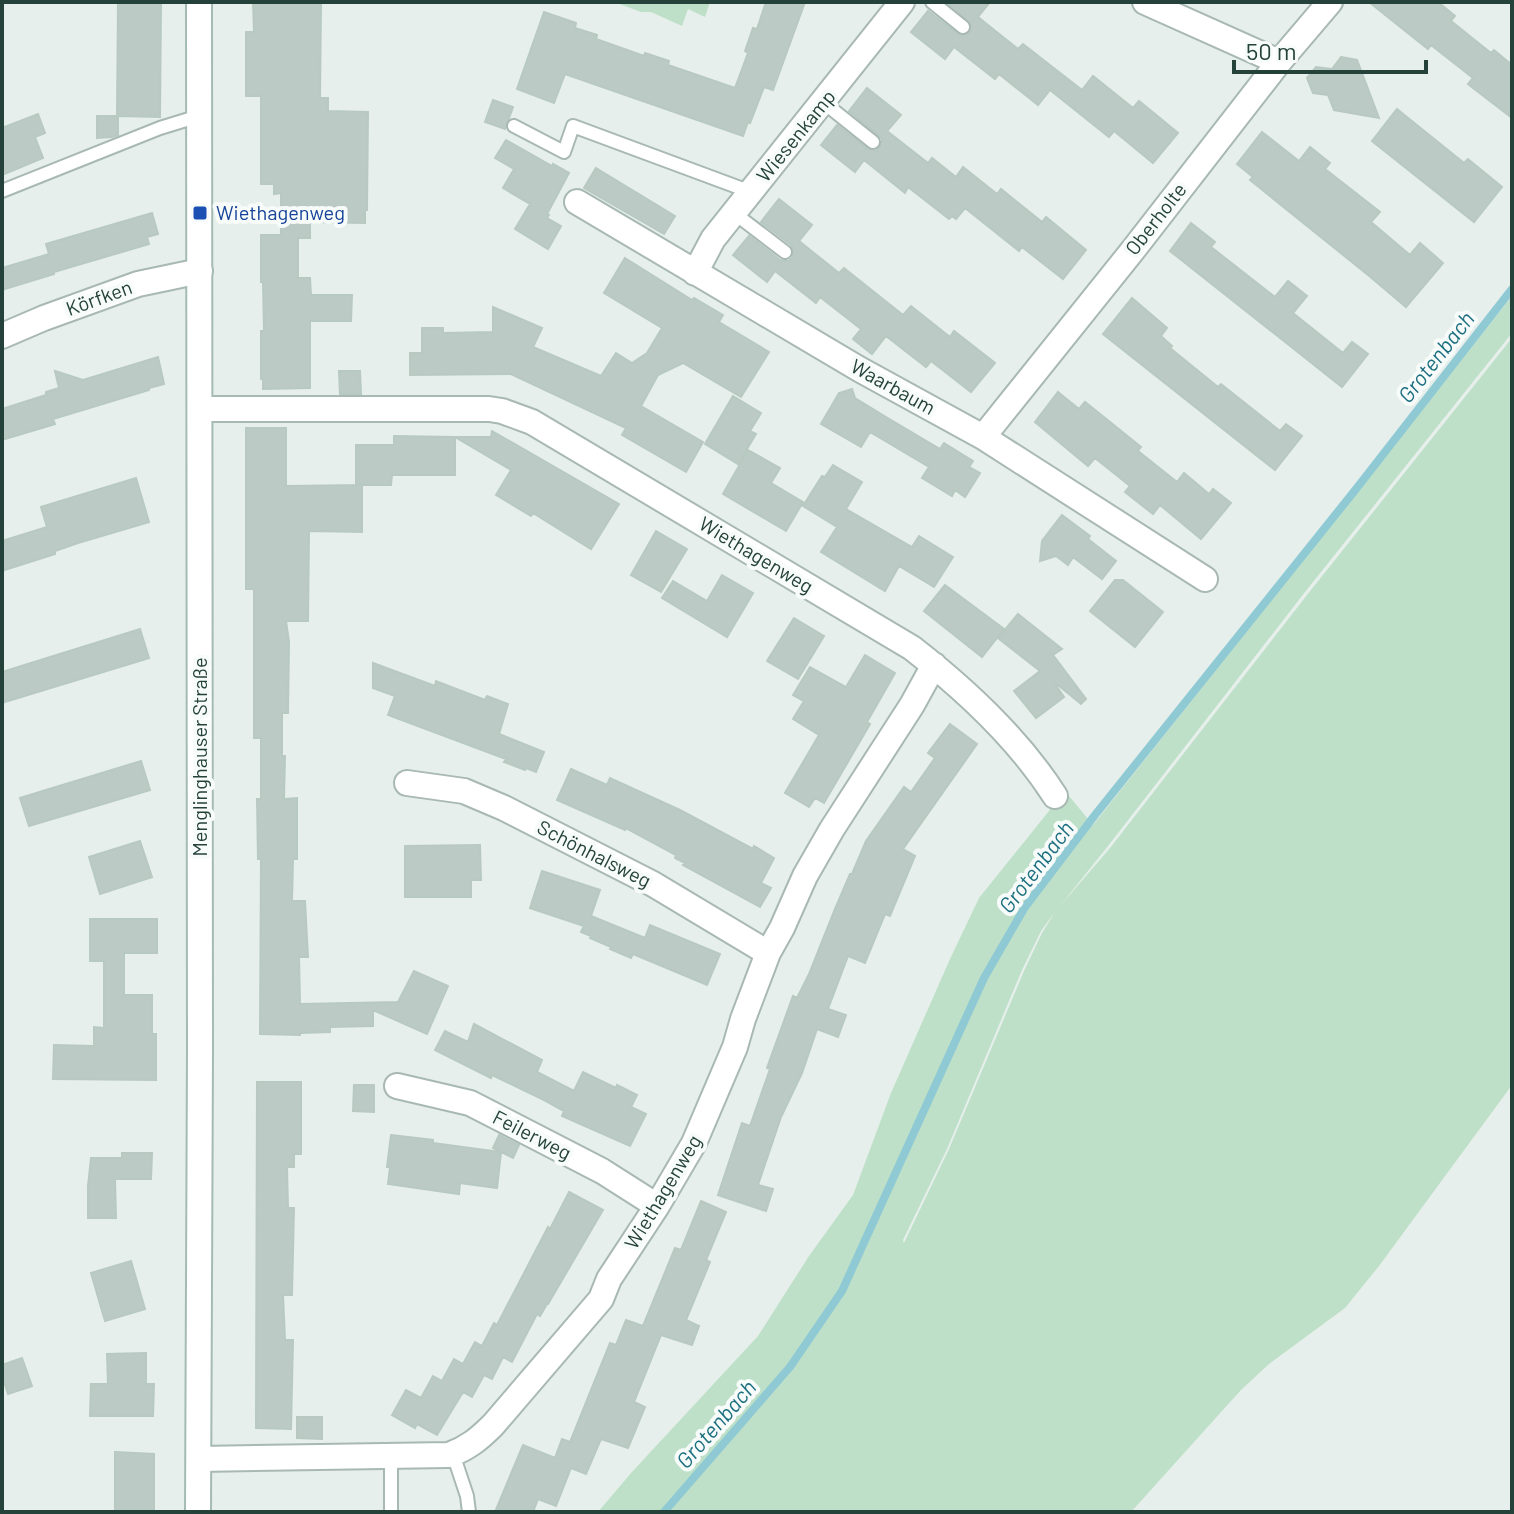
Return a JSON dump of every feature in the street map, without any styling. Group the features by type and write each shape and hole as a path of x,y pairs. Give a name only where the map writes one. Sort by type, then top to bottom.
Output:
{"street":[{"name":"Menglinghauser Straße","path":"198,1512 199,2"},
{"name":"Wiesenkamp","path":"695,273 713,239 902,2"},
{"path":"1145,2 1279,62"},
{"name":"Oberholte","path":"983,437 1279,62 1330,2"},
{"name":"Waarbaum","path":"577,202 859,369 983,437 1205,579"},
{"name":"Körfken","path":"2,336 138,284 200,271"},
{"name":"Wiethagenweg","path":"200,409 489,409 532,422 912,648 994,720 1032,762 1055,796"},
{"name":"Wiethagenweg","path":"453,1454 476,1442 601,1299 609,1279 694,1143 735,1047 768,953 805,876 934,665"},
{"name":"Schönhalsweg","path":"407,783 464,791 504,808 653,884 768,953"},
{"name":"Feilerweg","path":"397,1086 470,1103 602,1171 657,1206"},
{"path":"199,1459 453,1454"}],"lane":[{"path":"932,2 963,27"},
{"path":"823,102 873,142"},
{"path":"2,191 160,128 199,116"},
{"path":"514,126 564,152 573,126 751,192"},
{"path":"734,213 785,252"},
{"path":"453,1454 469,1512"},
{"path":"391,1457 391,1512"}],"green space":[{"path":"614,2 710,2 705,17 688,9 682,26 651,12 641,12"},
{"path":"1512,296 1512,333 1060,906 1110,848 1512,338 1512,1085 1379,1266 1345,1308 1269,1364 1241,1390 1131,1512 598,1512 758,1336 809,1256 853,1195 891,1093 979,898 1065,791 1093,825","holes":["1055,912 1042,933 949,1149 904,1243 1022,970 1041,931"]}],"building":[{"path":"118,2 161,2 160,117 118,116 118,135 97,138 97,116 117,116"},
{"path":"253,2 321,3 320,98 328,98 328,111 368,112 365,223 310,222 310,238 298,238 298,278 310,278 311,295 352,295 351,321 310,321 310,388 263,389 261,379 261,331 264,331 261,235 281,235 281,193 274,194 274,184 261,184 261,96 246,96 246,32 254,32"},
{"path":"766,2 805,2 773,90 764,87 743,136 565,74 554,103 517,89 544,12 576,23 575,28 597,35 596,39 644,56 645,53 669,61 668,65 735,88 753,28 757,29"},
{"path":"946,2 990,2 978,17 1018,49 1023,44 1082,90 1093,76 1133,108 1139,101 1178,133 1153,163 1114,131 1109,137 1050,90 1038,105 999,74 995,79 954,47 945,59 911,32 928,11 958,34 969,33 972,28 969,21"},
{"path":"1369,2 1438,2 1455,16 1451,21 1491,53 1494,50 1512,65 1512,118 1468,84 1473,78 1431,45 1428,49"},
{"path":"1341,57 1357,60 1379,118 1334,110 1328,95 1313,93 1307,78 1316,67 1332,69"},
{"path":"867,88 901,115 887,131 928,163 932,158 956,177 963,167 997,194 1001,189 1042,222 1046,217 1086,250 1063,279 1022,247 1019,251 965,208 956,219 952,216 949,219 908,187 905,193 864,160 855,172 821,145 837,125 868,149 876,151 880,147 882,139 849,111"},
{"path":"493,100 513,107 505,129 485,122"},
{"path":"1397,109 1464,163 1468,159 1502,187 1474,222 1372,141"},
{"path":"38,114 45,133 35,137 43,158 2,175 2,128"},
{"path":"1262,132 1299,161 1310,147 1330,163 1325,169 1380,212 1371,222 1410,255 1420,243 1443,263 1406,307 1250,180 1253,177 1237,164"},
{"path":"506,140 569,173 547,214 547,218 561,226 548,249 515,229 530,204 503,188 514,169 495,158"},
{"path":"596,168 675,216 664,234 584,188"},
{"path":"779,199 812,225 799,241 839,273 844,268 903,315 911,306 950,337 954,331 995,363 971,392 931,361 926,367 886,336 872,354 853,339 861,329 820,297 816,303 775,271 767,282 733,255 749,236 780,260 792,258 794,252 791,245 761,222"},
{"path":"152,213 158,234 147,237 149,244 2,290 2,268 49,254 46,244"},
{"path":"1191,223 1215,242 1211,247 1275,297 1288,281 1307,296 1293,313 1343,353 1352,342 1368,354 1342,387 1170,251"},
{"path":"625,258 692,300 694,298 723,315 719,322 769,352 741,397 683,363 658,375 641,406 703,442 686,472 622,435 626,428 511,374 410,375 410,353 422,353 422,328 443,328 443,333 493,332 493,307 542,328 533,347 601,376 616,353 632,363 647,353 662,328 604,293"},
{"path":"1132,298 1167,328 1161,336 1172,346 1170,348 1218,387 1221,384 1280,431 1286,424 1302,436 1275,470 1103,334"},
{"path":"158,357 164,384 53,419 55,424 2,440 2,409 59,388 55,371 83,380"},
{"path":"339,371 360,371 361,394 340,394"},
{"path":"852,389 855,398 886,417 940,449 944,443 973,461 969,467 980,473 965,497 955,490 952,496 922,478 929,467 870,432 861,447 821,424 839,393"},
{"path":"1058,392 1079,409 1085,402 1141,447 1138,451 1177,482 1184,473 1209,494 1213,489 1231,503 1201,539 1160,505 1153,514 1125,492 1130,486 1095,458 1088,466 1035,422"},
{"path":"733,396 761,413 750,431 756,434 738,464 705,444"},
{"path":"246,428 286,428 286,486 362,485 362,532 309,531 308,621 286,621 289,642 288,713 282,713 284,799 297,798 297,859 293,859 292,901 305,901 308,957 299,957 300,1004 398,1002 414,971 448,986 427,1034 373,1010 373,1026 330,1027 330,1032 300,1035 260,1034 261,859 258,859 257,799 261,799 261,738 254,738 254,589 246,589"},
{"path":"492,431 619,504 591,549 533,513 531,516 496,495 511,470 455,437 491,437"},
{"path":"394,436 455,437 455,475 392,475 391,485 356,485 356,445 394,445"},
{"path":"748,450 780,468 771,483 803,502 786,531 723,494"},
{"path":"833,465 862,482 846,509 912,547 919,536 953,557 934,587 899,566 885,591 821,552 837,527 803,506"},
{"path":"136,478 149,522 78,543 2,571 2,541 47,527 41,507"},
{"path":"1062,515 1116,561 1102,579 1073,557 1068,565 1056,556 1040,561 1042,541"},
{"path":"656,531 687,549 661,592 631,575"},
{"path":"722,575 753,593 727,637 662,598 673,581 707,601"},
{"path":"1115,580 1123,580 1163,612 1135,647 1090,611"},
{"path":"945,585 1004,629 982,657 924,611"},
{"path":"1018,614 1062,649 1053,655 1086,699 1081,704 1053,681 1064,697 1036,718 1014,691 1040,671 998,638"},
{"path":"794,618 824,636 798,679 767,661"},
{"path":"140,629 149,658 2,703 2,672"},
{"path":"865,655 895,673 867,722 870,724 824,803 815,798 809,807 785,793 819,735 793,719 804,701 793,695 810,667 846,687"},
{"path":"373,663 435,686 436,681 485,700 487,696 508,704 499,734 544,752 536,772 388,715 395,696 373,688"},
{"path":"950,724 977,744 903,849 915,856 890,916 885,914 865,963 848,956 828,1009 846,1015 838,1037 817,1029 802,1073 781,1117 758,1185 773,1189 766,1211 718,1195 742,1123 750,1126 793,996 797,998 809,974 866,841 904,787 911,792 935,758 928,753"},
{"path":"141,761 150,790 29,826 20,798"},
{"path":"571,769 607,785 610,778 774,858 761,883 771,888 760,907 683,865 685,863 675,858 676,855 626,828 557,800"},
{"path":"140,841 152,877 100,894 89,857"},
{"path":"480,845 481,880 471,880 471,897 405,897 405,846"},
{"path":"542,871 600,890 591,916 645,938 650,925 720,954 707,985 633,954 631,958 610,949 581,932 584,926 530,908"},
{"path":"90,919 157,919 157,953 124,953 124,995 152,995 156,1080 53,1079 54,1045 94,1046 94,1027 104,1028 104,961 90,961"},
{"path":"474,1024 542,1060 537,1072 574,1091 583,1072 637,1095 631,1107 646,1114 630,1146 562,1116 564,1111 544,1100 435,1050 445,1031 468,1042"},
{"path":"257,1082 301,1082 301,1154 294,1154 294,1167 287,1167 288,1208 294,1208 292,1295 283,1295 285,1340 293,1340 291,1429 256,1428"},
{"path":"354,1085 374,1085 374,1112 353,1111"},
{"path":"391,1135 501,1152 497,1188 460,1183 459,1194 388,1184"},
{"path":"499,1135 519,1145 513,1158 493,1148"},
{"path":"122,1153 152,1153 151,1179 115,1179 116,1218 88,1218 91,1158 122,1158"},
{"path":"569,1192 603,1210 548,1304 540,1316 537,1314 512,1362 503,1357 492,1379 484,1375 472,1397 463,1392 437,1435 417,1424 415,1428 392,1415 406,1390 421,1398 433,1376 442,1381 454,1359 463,1364 475,1342 482,1346 494,1323 497,1325"},
{"path":"701,1201 726,1212 686,1320 699,1326 692,1345 661,1335 634,1402 645,1407 628,1448 601,1439 586,1474 571,1468 556,1506 538,1499 533,1512 495,1512 523,1445 555,1458 562,1439 570,1442 610,1343 616,1345 626,1320 643,1326 675,1248 681,1250"},
{"path":"131,1261 145,1309 105,1321 91,1273"},
{"path":"146,1353 146,1384 154,1384 153,1416 90,1416 91,1384 108,1384 107,1354"},
{"path":"22,1358 32,1386 8,1394 2,1365"},
{"path":"297,1417 322,1417 322,1439 297,1438"},
{"path":"115,1452 154,1454 154,1512 115,1512"}],"waterway":[{"name":"Grotenbach","path":"664,1512 790,1367 842,1291 984,978 1025,907 1512,289"}],"place":[{"name":"Wiethagenweg","path":"200,213"}]}
